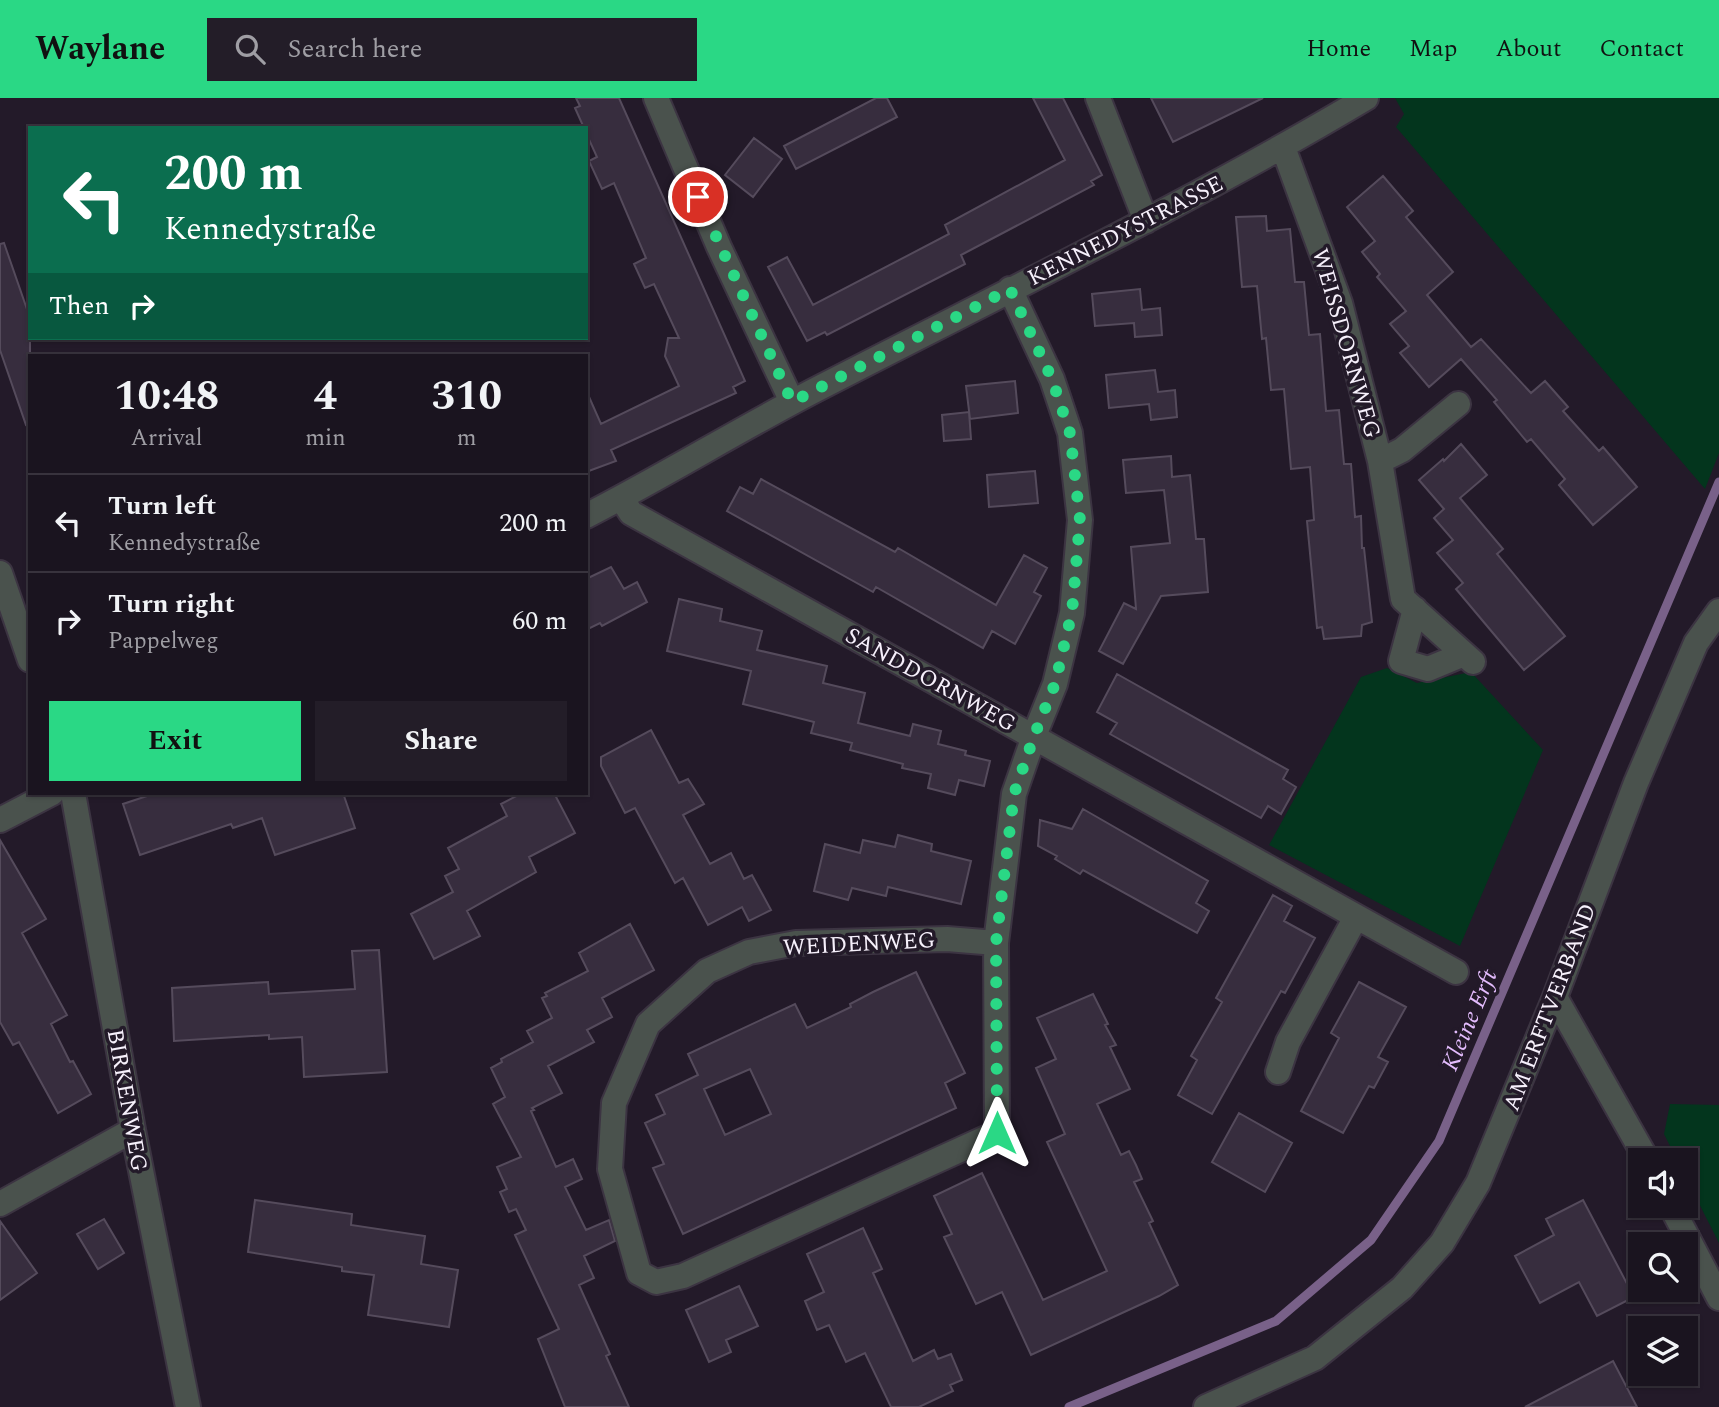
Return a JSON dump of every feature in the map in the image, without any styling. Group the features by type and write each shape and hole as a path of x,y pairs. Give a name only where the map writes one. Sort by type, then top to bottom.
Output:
{"street":[{"path":"656,98 719,247 792,402"},
{"path":"1098,98 1146,220"},
{"name":"KENNEDYSTRASSE","path":"588,515 792,402 1283,147 1366,98"},
{"name":"WEISSDORNWEG","path":"1283,147 1340,303 1380,461 1403,599 1415,609 1469,658 1427,669 1401,661 1415,609"},
{"path":"996,943 1014,794 1055,684 1072,612 1080,520 1070,433 1052,379 1010,289"},
{"name":"WEISSDORNWEG","path":"1380,461 1402,450 1458,404"},
{"name":"SANDDORNWEG","path":"621,498 631,513 1456,972"},
{"path":"0,573 28,654"},
{"name":"AM ERFTVERBAND","path":"1206,1407 1315,1358 1402,1288 1442,1243 1478,1183 1555,997 1636,783 1676,687 1696,643 1719,611"},
{"path":"0,820 48,795"},
{"name":"BIRKENWEG","path":"74,795 133,1130 188,1407"},
{"path":"1278,1072 1287,1042 1356,917"},
{"name":"WEIDENWEG","path":"947,939 996,943 997,1133 683,1276 656,1282 639,1273 610,1169 614,1103 648,1024 708,971 749,952 796,943 947,939"},
{"path":"1555,997 1640,1148"},
{"path":"0,1204 133,1130"},
{"path":"1677,1218 1719,1298"}],"green space":[{"path":"1395,98 1719,98 1719,453 1705,489 1396,127 1404,114"},
{"path":"1387,668 1417,683 1471,672 1543,750 1460,946 1269,845 1361,677"},
{"path":"1670,1104 1719,1105 1719,1243 1698,1202 1698,1148 1671,1148 1664,1134"}],"building":[{"path":"576,98 619,98 745,381 733,387 736,393 611,450 616,461 588,471 588,395 601,424 679,386 665,356 668,338 679,338 654,284 645,288 634,264 646,258 614,183 602,189 589,161 597,157 588,137 588,126 583,126 575,108 580,106"},
{"path":"876,98 887,98 897,117 796,169 784,146"},
{"path":"1033,98 1063,98 1102,175 1091,181 1094,185 961,255 965,264 827,335 825,332 807,341 768,267 787,257 813,305 949,234 945,225 1065,160"},
{"path":"1151,98 1263,98 1173,142"},
{"path":"754,138 782,159 753,197 725,175"},
{"path":"1383,176 1413,211 1406,217 1453,272 1427,295 1471,347 1481,339 1531,393 1545,381 1568,407 1563,411 1599,451 1603,447 1637,487 1593,525 1559,485 1565,479 1531,439 1527,442 1494,402 1497,400 1461,359 1429,387 1400,353 1409,346 1390,324 1406,311 1377,277 1380,274 1362,252 1375,241 1347,207"},
{"path":"1266,216 1267,231 1290,229 1295,282 1304,282 1309,335 1320,334 1326,411 1339,410 1344,464 1351,464 1355,517 1361,516 1362,548 1372,622 1362,625 1361,636 1324,639 1322,627 1317,628 1307,521 1314,520 1310,467 1291,469 1284,389 1271,390 1266,338 1262,339 1257,286 1242,287 1236,217"},
{"path":"4,243 28,312 30,354 26,425 0,350 0,244"},
{"path":"1140,289 1142,310 1160,308 1162,335 1135,337 1134,323 1095,326 1092,294"},
{"path":"1155,370 1158,392 1175,390 1177,417 1151,420 1149,404 1109,408 1106,375"},
{"path":"1015,381 1018,413 970,419 966,386"},
{"path":"969,412 971,439 944,441 942,415"},
{"path":"1461,444 1487,475 1460,498 1503,549 1497,554 1565,636 1524,670 1456,589 1463,583 1437,553 1453,540 1434,518 1444,509 1419,480"},
{"path":"1171,456 1172,477 1190,475 1196,539 1204,539 1208,592 1161,596 1123,664 1099,651 1124,603 1136,609 1131,547 1170,543 1164,490 1126,493 1123,460"},
{"path":"1035,471 1038,503 989,507 987,475"},
{"path":"761,479 895,552 898,548 996,605 1024,555 1047,568 1034,592 1041,596 1015,644 992,631 983,648 876,587 873,592 727,511 740,487 753,494"},
{"path":"611,567 624,589 637,582 647,602 602,626 600,623 588,629 588,578"},
{"path":"679,599 722,609 720,621 762,631 757,650 827,666 823,683 865,693 858,723 910,736 913,724 941,731 938,744 990,761 984,786 959,780 955,795 928,788 931,774 902,768 903,764 850,750 852,743 811,733 814,722 743,704 751,671 667,651"},
{"path":"1117,674 1288,770 1283,779 1296,787 1281,814 1268,806 1261,818 1110,734 1117,723 1097,712"},
{"path":"651,730 679,783 688,779 704,804 683,815 710,864 731,853 744,879 752,875 771,910 749,921 742,907 708,925 683,878 675,883 635,808 625,813 601,766 601,757"},
{"path":"150,795 344,795 355,828 275,855 262,818 233,828 231,824 140,855 123,804"},
{"path":"518,795 555,795 575,833 529,857 536,872 467,911 480,936 434,959 411,914 453,892 445,876 459,869 448,848 507,816 501,804"},
{"path":"1083,809 1208,881 1196,903 1209,911 1197,933 1083,870 1080,874 1055,859 1057,856 1038,846 1040,820 1072,829"},
{"path":"898,835 932,844 931,851 971,861 961,904 888,887 886,896 852,888 848,900 814,891 825,844 860,853 863,840 895,847"},
{"path":"0,840 46,919 22,933 67,1015 51,1024 70,1062 73,1061 91,1094 58,1113 19,1042 13,1045 0,1022"},
{"path":"1273,895 1292,906 1284,921 1315,938 1285,993 1281,991 1212,1114 1178,1095 1197,1060 1191,1056 1222,1002 1216,998"},
{"path":"630,924 654,970 602,998 612,1017 587,1030 594,1042 548,1066 562,1093 531,1111 556,1167 573,1159 582,1179 565,1187 586,1230 609,1220 615,1241 584,1256 594,1278 579,1285 610,1354 606,1356 629,1407 565,1407 538,1339 559,1329 515,1235 526,1230 516,1209 509,1212 500,1192 507,1189 497,1167 521,1157 493,1104 505,1097 491,1068 502,1062 501,1059 533,1042 527,1031 552,1018 542,998 547,996 545,993 588,971 579,953"},
{"path":"379,950 387,1072 304,1077 302,1037 269,1039 269,1035 174,1041 172,988 268,982 269,994 355,989 352,951"},
{"path":"916,972 965,1073 945,1083 956,1108 683,1234 653,1168 664,1164 645,1123 665,1114 656,1095 698,1075 688,1054 795,1004 807,1028 851,1007 850,1004","holes":["750,1069 771,1114 725,1135 704,1089"]},
{"path":"1359,982 1406,1007 1378,1057 1388,1062 1374,1088 1369,1086 1343,1133 1301,1111 1339,1038 1331,1033"},
{"path":"1093,994 1116,1045 1110,1047 1130,1089 1097,1104 1121,1155 1129,1151 1136,1165 1142,1179 1134,1182 1153,1221 1149,1223 1178,1285 1031,1355 1002,1292 976,1304 944,1237 952,1234 934,1196 982,1173 1043,1300 1107,1271 1047,1142 1065,1134 1036,1068 1056,1059 1037,1018"},
{"path":"1239,1113 1292,1143 1265,1192 1212,1162"},
{"path":"255,1200 352,1214 351,1225 425,1236 421,1264 458,1270 449,1327 368,1315 374,1275 342,1271 342,1267 248,1252"},
{"path":"1583,1200 1628,1286 1628,1300 1597,1316 1579,1282 1540,1303 1515,1256 1554,1235 1546,1219"},
{"path":"104,1219 124,1253 98,1269 77,1234"},
{"path":"0,1221 37,1273 0,1300"},
{"path":"863,1228 882,1269 873,1273 913,1361 934,1350 938,1359 951,1354 962,1380 950,1385 953,1391 919,1407 891,1407 865,1353 846,1362 829,1325 817,1330 805,1301 824,1292 807,1254"},
{"path":"739,1286 758,1326 726,1340 731,1352 709,1362 686,1310"},
{"path":"1613,1361 1637,1407 1525,1407"}],"waterway":[{"name":"Kleine Erft","path":"1069,1407 1276,1321 1371,1240 1439,1141 1719,482"}],"route":[{"path":"698,197 792,402 1010,289 1052,379 1070,433 1080,520 1072,612 1055,684 1014,794 996,943 997,1133"}]}
